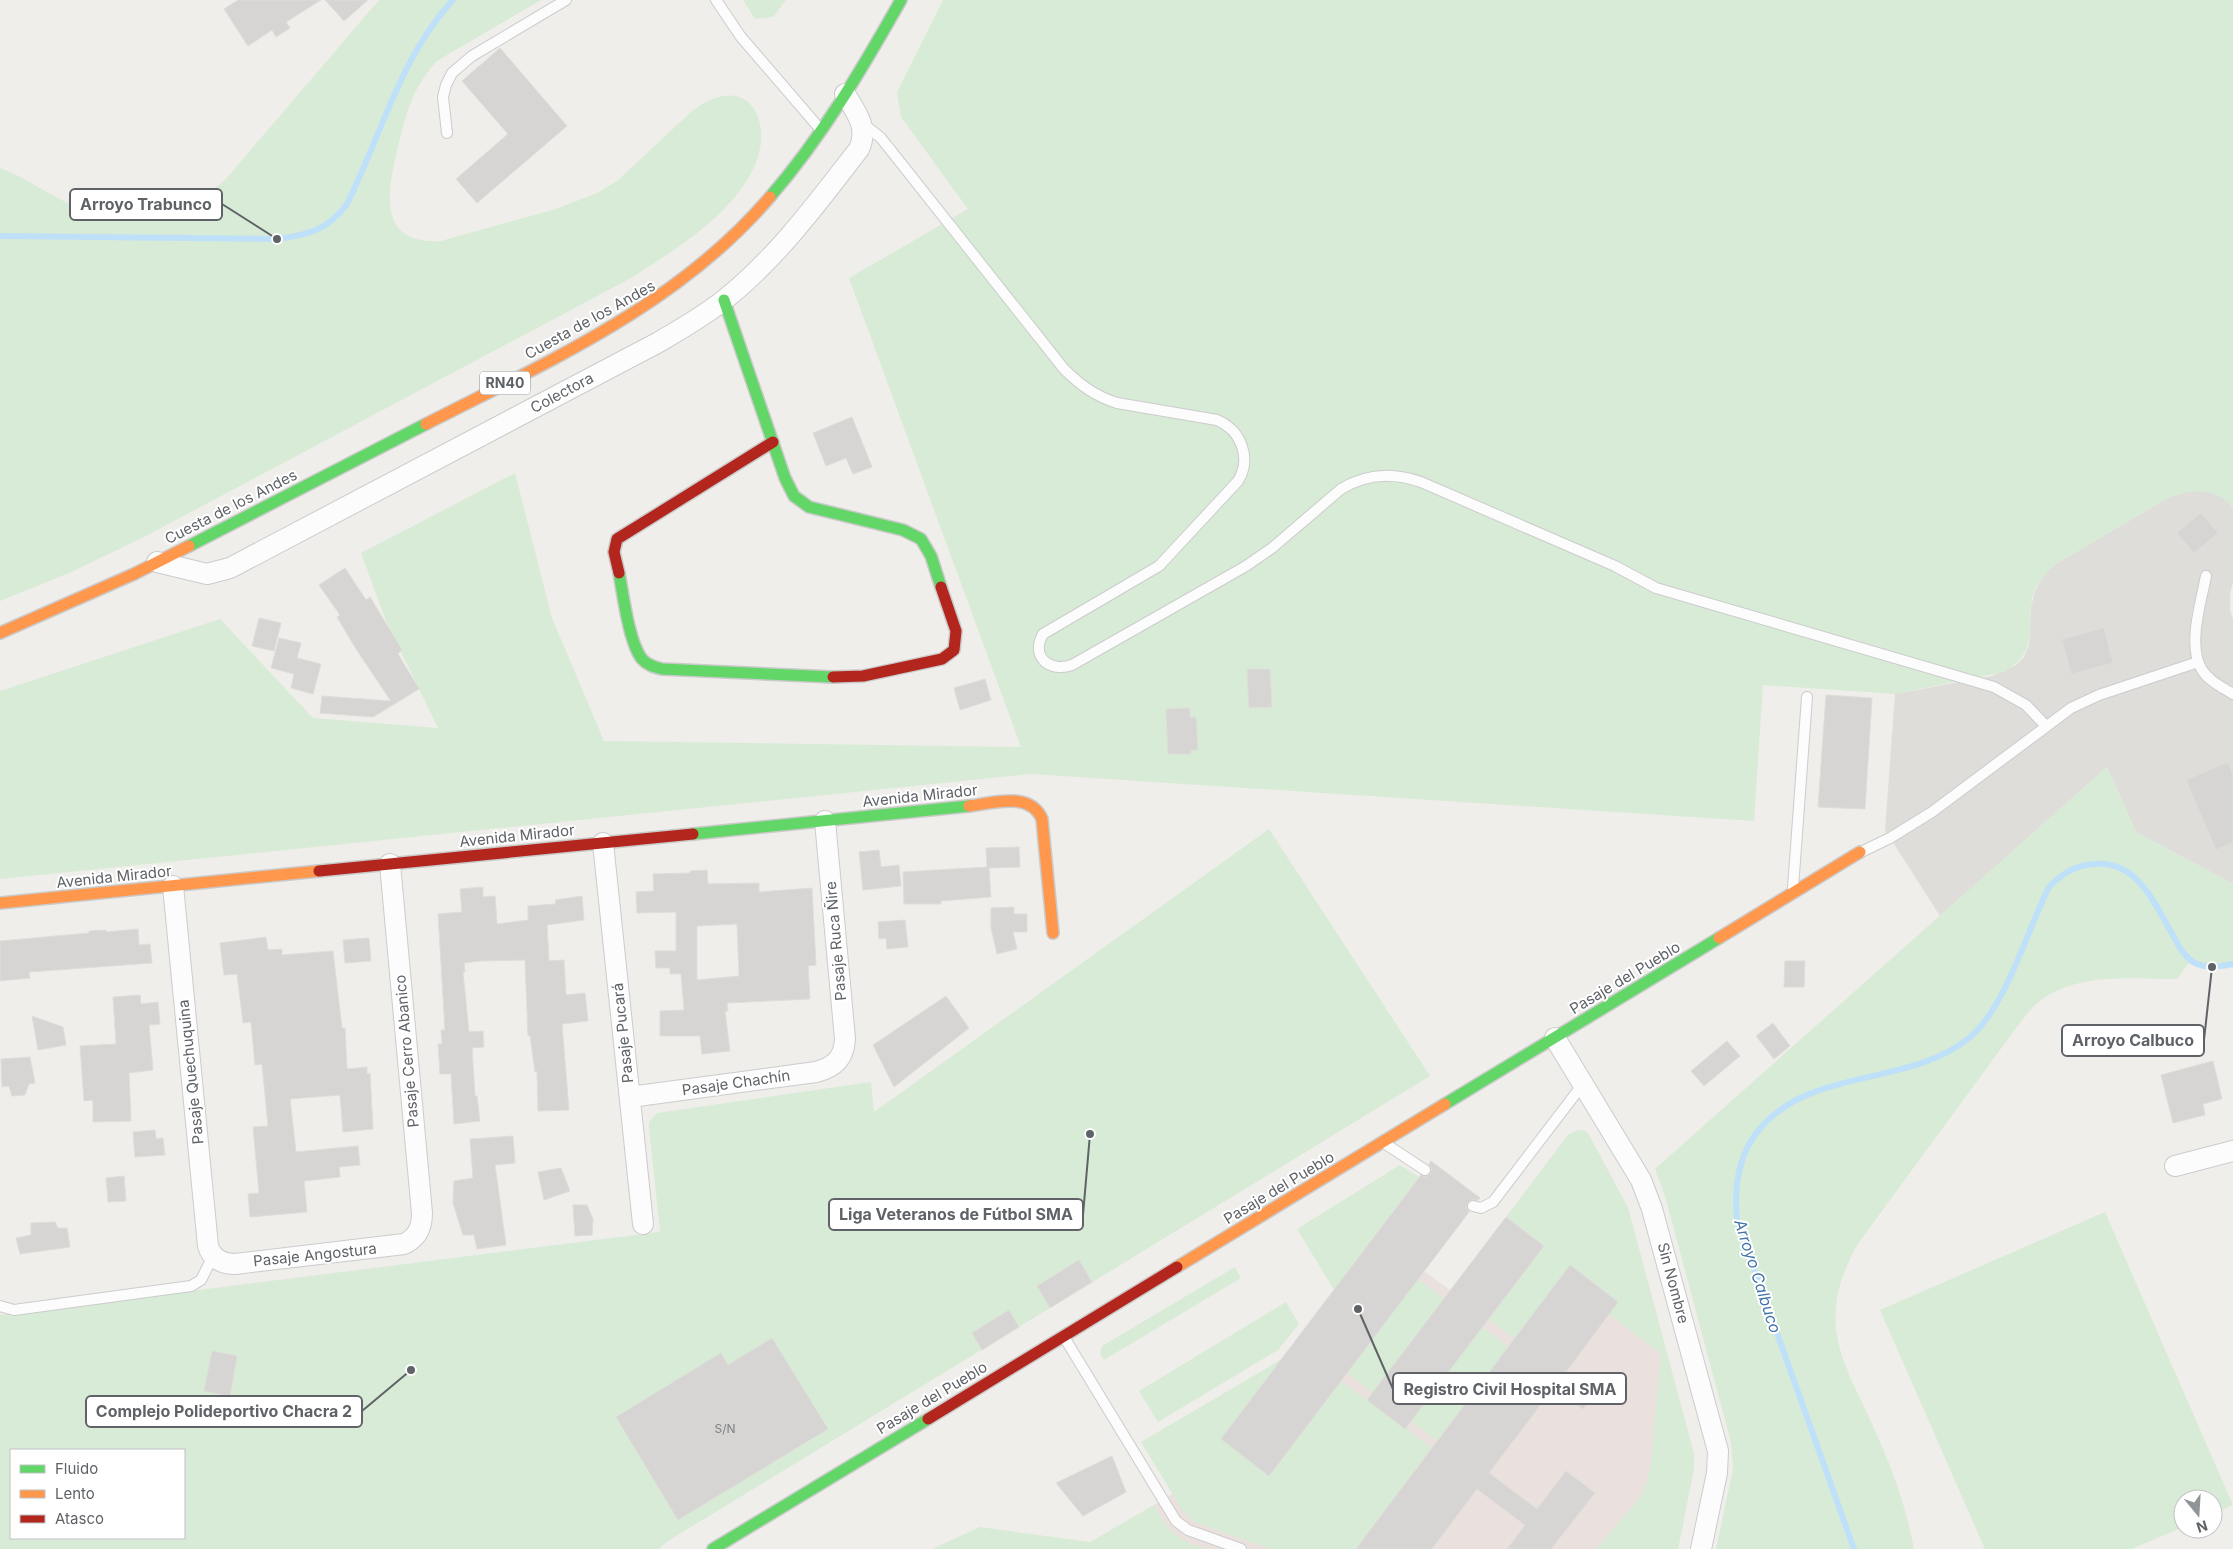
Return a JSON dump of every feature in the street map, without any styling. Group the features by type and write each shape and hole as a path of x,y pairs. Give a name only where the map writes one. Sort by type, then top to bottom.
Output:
{"street":[{"name":"Cuesta de los Andes","path":"0,633 88,596 157,562 580,345 628,319 667,294 736,234 768,201 821,131 846,94 901,0"},
{"path":"846,94 862,122"},
{"name":"Colectora","path":"157,562 207,574 230,568 659,342 724,300 746,281 783,242 859,149 864,136 862,122"},
{"path":"724,300 789,487 801,502 818,510 902,530 921,539 931,556 956,630 956,644 949,655 942,660 863,676 843,678 662,669 650,666 639,658 614,552 616,539 773,442"},
{"name":"Avenida Mirador","path":"0,903 1017,801 1036,807 1043,826 1053,932"},
{"name":"Pasaje Ruca Ñire","path":"825,821 845,1039 843,1053 839,1060"},
{"name":"Pasaje Pucará","path":"603,843 643,1224"},
{"name":"Pasaje del Pueblo","path":"713,1549 1860,852"},
{"name":"Pasaje Cerro Abanico","path":"390,864 422,1212 422,1221 416,1236"},
{"name":"Pasaje Quechuquina","path":"174,886 208,1246 213,1256"},
{"name":"Sin Nombre","path":"1555,1038 1636,1172 1647,1194 1717,1443 1719,1458 1717,1473 1701,1549"},
{"name":"Pasaje Chachín","path":"630,1097 816,1072 833,1066 839,1060"},
{"path":"2175,1166 2233,1151"},
{"name":"Pasaje Angostura","path":"213,1256 223,1263 235,1264 396,1246 411,1241 416,1236"}],"lane":[{"path":"447,132 443,97 452,73 472,56 566,0"},
{"path":"716,0 741,37 821,131"},
{"path":"862,122 880,138 1064,369 1083,387 1117,404 1217,420 1231,429 1241,443 1245,459 1242,474 1168,558 1150,571 1042,634 1039,650 1048,665 1060,668 1072,665 1246,566 1272,548 1342,489 1353,482 1382,475 1396,475 1430,486 1614,566 1656,588 1994,687 2026,705 2045,726"},
{"path":"2206,576 2195,642 2198,662 2208,677 2233,694"},
{"path":"1860,852 1890,838 1932,812 2071,708 2085,701 2198,662"},
{"path":"1793,894 1806,697"},
{"path":"1473,1206 1481,1208 1493,1202 1583,1084"},
{"path":"1383,1142 1425,1170"},
{"path":"0,1306 14,1310 191,1286 202,1280 213,1256"},
{"path":"1064,1336 1176,1521 1188,1530 1241,1549"}],"shaded area":[{"path":"2200,490 2214,493 2226,500 2233,508 2233,583 2230,593 2230,610 2233,619 2233,884 2136,832 2107,767 1940,916 1885,830 1895,694 1992,676 2016,665 2024,657 2029,645 2031,607 2035,591 2043,576 2056,564 2164,500 2182,492"},
{"path":"1578,1130 1585,1131 1589,1135 1628,1208 1694,1454 1694,1468 1678,1549 1205,1549 1180,1540 1170,1532 1154,1505 1184,1487 1431,1161 1480,1198 1424,1271 1451,1291 1567,1136"}],"green space":[{"path":"379,0 541,0 437,61 428,71 415,92 393,167 390,199 392,214 397,226 406,235 421,240 441,241 556,209 597,193 617,181 691,112 711,99 729,95 743,99 753,108 760,121 761,138 758,157 749,177 726,208 680,246 631,278 144,537 69,573 0,601 0,168 69,204 92,212 107,215 136,216 166,213 180,209 205,196 224,181"},
{"path":"743,0 786,0 773,17 755,19"},
{"path":"943,0 2233,0 2233,508 2209,492 2183,493 2164,500 2056,564 2043,577 2034,592 2030,616 2030,636 2024,655 2004,672 1895,694 1763,685 1754,821 1031,774 0,879 0,691 220,619 313,718 438,728 386,621 361,553 515,473 552,618 604,741 1021,747 849,278 968,209 901,117 897,92"},
{"path":"2107,767 2136,832 2233,884 2233,964 2204,966 2191,960 2177,979 2121,978 2084,982 2066,987 2049,995 2034,1006 1857,1245 1843,1275 1838,1295 1835,1317 1838,1340 1850,1377 1892,1470 1907,1517 1914,1549 1716,1549 1733,1469 1731,1442 1665,1196 1655,1169"},
{"path":"1269,829 1430,1076 668,1541 659,1549 0,1549 0,1315 660,1232 649,1128 649,1122 657,1113 871,1082 874,1112"},
{"path":"1578,1130 1585,1131 1589,1135 1628,1208 1694,1454 1694,1468 1678,1549 1596,1549 1640,1498 1647,1482 1651,1464 1661,1354 1609,1314 1618,1301 1570,1266 1514,1339 1488,1319 1506,1217 1569,1134"},
{"path":"1400,1165 1419,1177 1334,1290 1297,1229"},
{"path":"2105,1212 2233,1505 2223,1510 2223,1489 2173,1489 2173,1531 2132,1549 1985,1549 1880,1310"},
{"path":"1235,1267 1241,1278 1104,1360 1100,1354 1102,1346"},
{"path":"1418,1279 1445,1299 1373,1393 1347,1373"},
{"path":"1286,1302 1299,1324 1278,1350 1158,1422 1139,1391"},
{"path":"1482,1327 1509,1347 1437,1441 1411,1421"},
{"path":"1282,1359 1221,1439 1269,1475 1341,1381 1432,1448 1360,1543 1367,1549 1270,1549 1194,1522 1183,1511 1141,1442"},
{"path":"1154,1505 1169,1529 1186,1541 1205,1549 932,1549 980,1527 1090,1542"}],"building":[{"path":"238,0 321,0 286,22 290,28 276,37 272,30 248,46 224,9"},
{"path":"325,0 368,0 344,21"},
{"path":"500,48 567,126 477,203 456,179 508,134 462,81"},
{"path":"852,417 872,467 853,474 846,458 826,466 813,433"},
{"path":"2201,513 2218,533 2194,553 2177,533"},
{"path":"345,568 366,600 370,597 402,650 398,654 419,689 373,717 320,713 322,696 391,701 356,649 337,617 340,615 319,585"},
{"path":"259,618 281,623 274,651 252,646"},
{"path":"2104,628 2113,663 2071,674 2062,639"},
{"path":"279,638 301,643 297,658 321,664 313,694 291,688 294,674 271,668"},
{"path":"1247,669 1270,669 1272,707 1249,708"},
{"path":"985,679 991,700 960,710 954,688"},
{"path":"1826,695 1872,698 1865,809 1818,807"},
{"path":"1190,708 1190,718 1196,717 1198,750 1191,750 1191,754 1168,754 1166,709"},
{"path":"2228,762 2233,775 2233,842 2216,850 2186,780"},
{"path":"1019,847 1020,867 989,868 991,897 941,901 941,904 904,904 903,872 987,867 986,848"},
{"path":"879,850 881,867 899,865 901,886 863,890 859,852"},
{"path":"707,870 708,884 759,883 759,892 812,888 816,965 808,966 810,999 727,1003 728,1011 725,1011 730,1051 702,1054 700,1036 660,1036 660,1011 684,1010 681,974 670,974 670,968 656,968 655,951 676,951 676,912 637,913 636,892 654,891 653,874 690,873 690,871","holes":["737,924 739,976 697,980 697,926"]},
{"path":"483,887 483,897 495,896 497,924 528,920 528,906 556,904 555,900 582,896 584,920 547,925 549,961 564,960 566,995 585,993 588,1021 562,1024 569,1110 538,1111 537,1071 535,1072 530,1036 528,1036 525,960 479,961 464,963 465,972 463,972 469,1032 483,1031 484,1047 472,1048 475,1096 477,1096 480,1121 454,1124 451,1074 440,1074 438,1044 442,1044 441,1030 445,1030 438,914 462,912 460,889"},
{"path":"1014,907 1014,914 1027,914 1027,932 1013,932 1017,949 997,954 991,928 991,908"},
{"path":"905,920 908,947 887,949 886,938 879,939 878,922"},
{"path":"138,929 139,945 150,944 152,963 29,972 30,978 0,981 0,941 89,933 89,931 106,930 106,932"},
{"path":"266,937 268,950 282,949 282,955 333,951 342,1028 345,1028 347,1069 367,1067 367,1074 370,1073 373,1129 343,1132 340,1095 290,1099 296,1152 358,1146 360,1165 339,1167 340,1177 304,1181 307,1212 250,1217 248,1194 259,1193 253,1127 268,1126 262,1064 255,1065 251,1022 243,1023 237,974 224,975 220,943"},
{"path":"369,938 371,961 345,963 343,940"},
{"path":"1785,961 1805,961 1804,987 1784,987"},
{"path":"140,995 141,1004 158,1002 160,1024 149,1025 153,1070 129,1073 131,1121 93,1122 93,1100 84,1101 80,1046 116,1044 113,997"},
{"path":"946,996 969,1028 894,1087 873,1045"},
{"path":"32,1016 63,1027 66,1045 38,1050"},
{"path":"1773,1023 1790,1046 1774,1059 1756,1036"},
{"path":"1727,1041 1740,1056 1704,1086 1691,1071"},
{"path":"30,1057 35,1083 29,1084 25,1095 12,1096 9,1086 2,1087 1,1059"},
{"path":"2213,1061 2222,1099 2203,1104 2205,1115 2173,1123 2161,1075"},
{"path":"155,1130 156,1139 163,1138 165,1155 135,1157 133,1132"},
{"path":"513,1136 515,1163 495,1165 506,1245 477,1249 474,1235 463,1235 453,1203 454,1181 473,1178 470,1139"},
{"path":"1431,1161 1480,1198 1478,1200 1472,1199 1468,1202 1466,1207 1469,1212 1269,1476 1221,1439 1421,1175 1425,1177 1430,1174 1432,1170 1429,1164"},
{"path":"561,1168 570,1191 544,1200 538,1172"},
{"path":"124,1176 126,1201 108,1202 106,1178"},
{"path":"573,1205 587,1205 593,1219 592,1235 575,1236"},
{"path":"1506,1217 1544,1246 1405,1429 1367,1400"},
{"path":"55,1222 58,1228 67,1228 70,1247 20,1254 16,1238 31,1235 31,1223"},
{"path":"1079,1260 1092,1282 1050,1308 1037,1286"},
{"path":"1570,1265 1618,1302 1566,1372 1595,1394 1583,1409 1554,1387 1489,1473 1537,1509 1566,1471 1595,1493 1551,1549 1507,1549 1525,1525 1477,1489 1432,1549 1356,1549"},
{"path":"1009,1310 1019,1327 982,1350 972,1333"},
{"path":"772,1338 828,1429 678,1520 616,1417 721,1353 728,1365"},
{"path":"212,1351 237,1356 230,1396 204,1391"},
{"path":"1112,1456 1126,1492 1083,1516 1056,1483"}],"waterway":[{"path":"0,236 277,239 298,236 316,230 332,220 347,204 405,72 419,46 453,0"},
{"name":"Arroyo Calbuco","path":"1854,1549 1737,1221 1738,1174 1745,1152 1751,1141 1758,1131 1779,1110 1804,1096 1832,1086 1918,1064 1945,1054 1969,1038 1982,1025 2005,988 2049,887 2064,874 2075,868 2095,864 2110,865 2123,870 2144,887 2180,948 2188,958 2204,966 2233,964"}],"traffic: fast":[{"path":"770,197 807,151 824,126 856,77 901,0"},
{"path":"724,300 785,478 794,496 809,507 903,530 921,539 931,556 941,587"},
{"path":"189,546 426,424"},
{"path":"619,573 633,642 642,659 651,666 662,669 833,677"},
{"path":"693,834 969,806"},
{"path":"1445,1104 1719,938"},
{"path":"713,1549 928,1419"}],"traffic: slow":[{"path":"426,424 565,353 653,300 695,269 734,235 770,197"},
{"path":"0,633 134,574 189,546"},
{"path":"969,806 999,801 1020,802 1036,810 1042,819 1053,933"},
{"path":"1719,938 1860,852"},
{"path":"0,903 319,871"},
{"path":"1177,1267 1445,1104"}],"traffic: jam":[{"path":"619,573 614,552 617,539 773,442"},
{"path":"833,677 863,676 942,659 954,650 956,631 941,587"},
{"path":"319,871 693,834"},
{"path":"928,1419 1177,1267"}],"place":[{"name":"Arroyo Trabunco","path":"277,239"},
{"name":"Arroyo Calbuco","path":"2212,967"},
{"name":"Liga Veteranos de Fútbol SMA","path":"1090,1134"},
{"name":"Registro Civil Hospital SMA","path":"1358,1309"},
{"name":"Complejo Polideportivo Chacra 2","path":"411,1370"}]}
